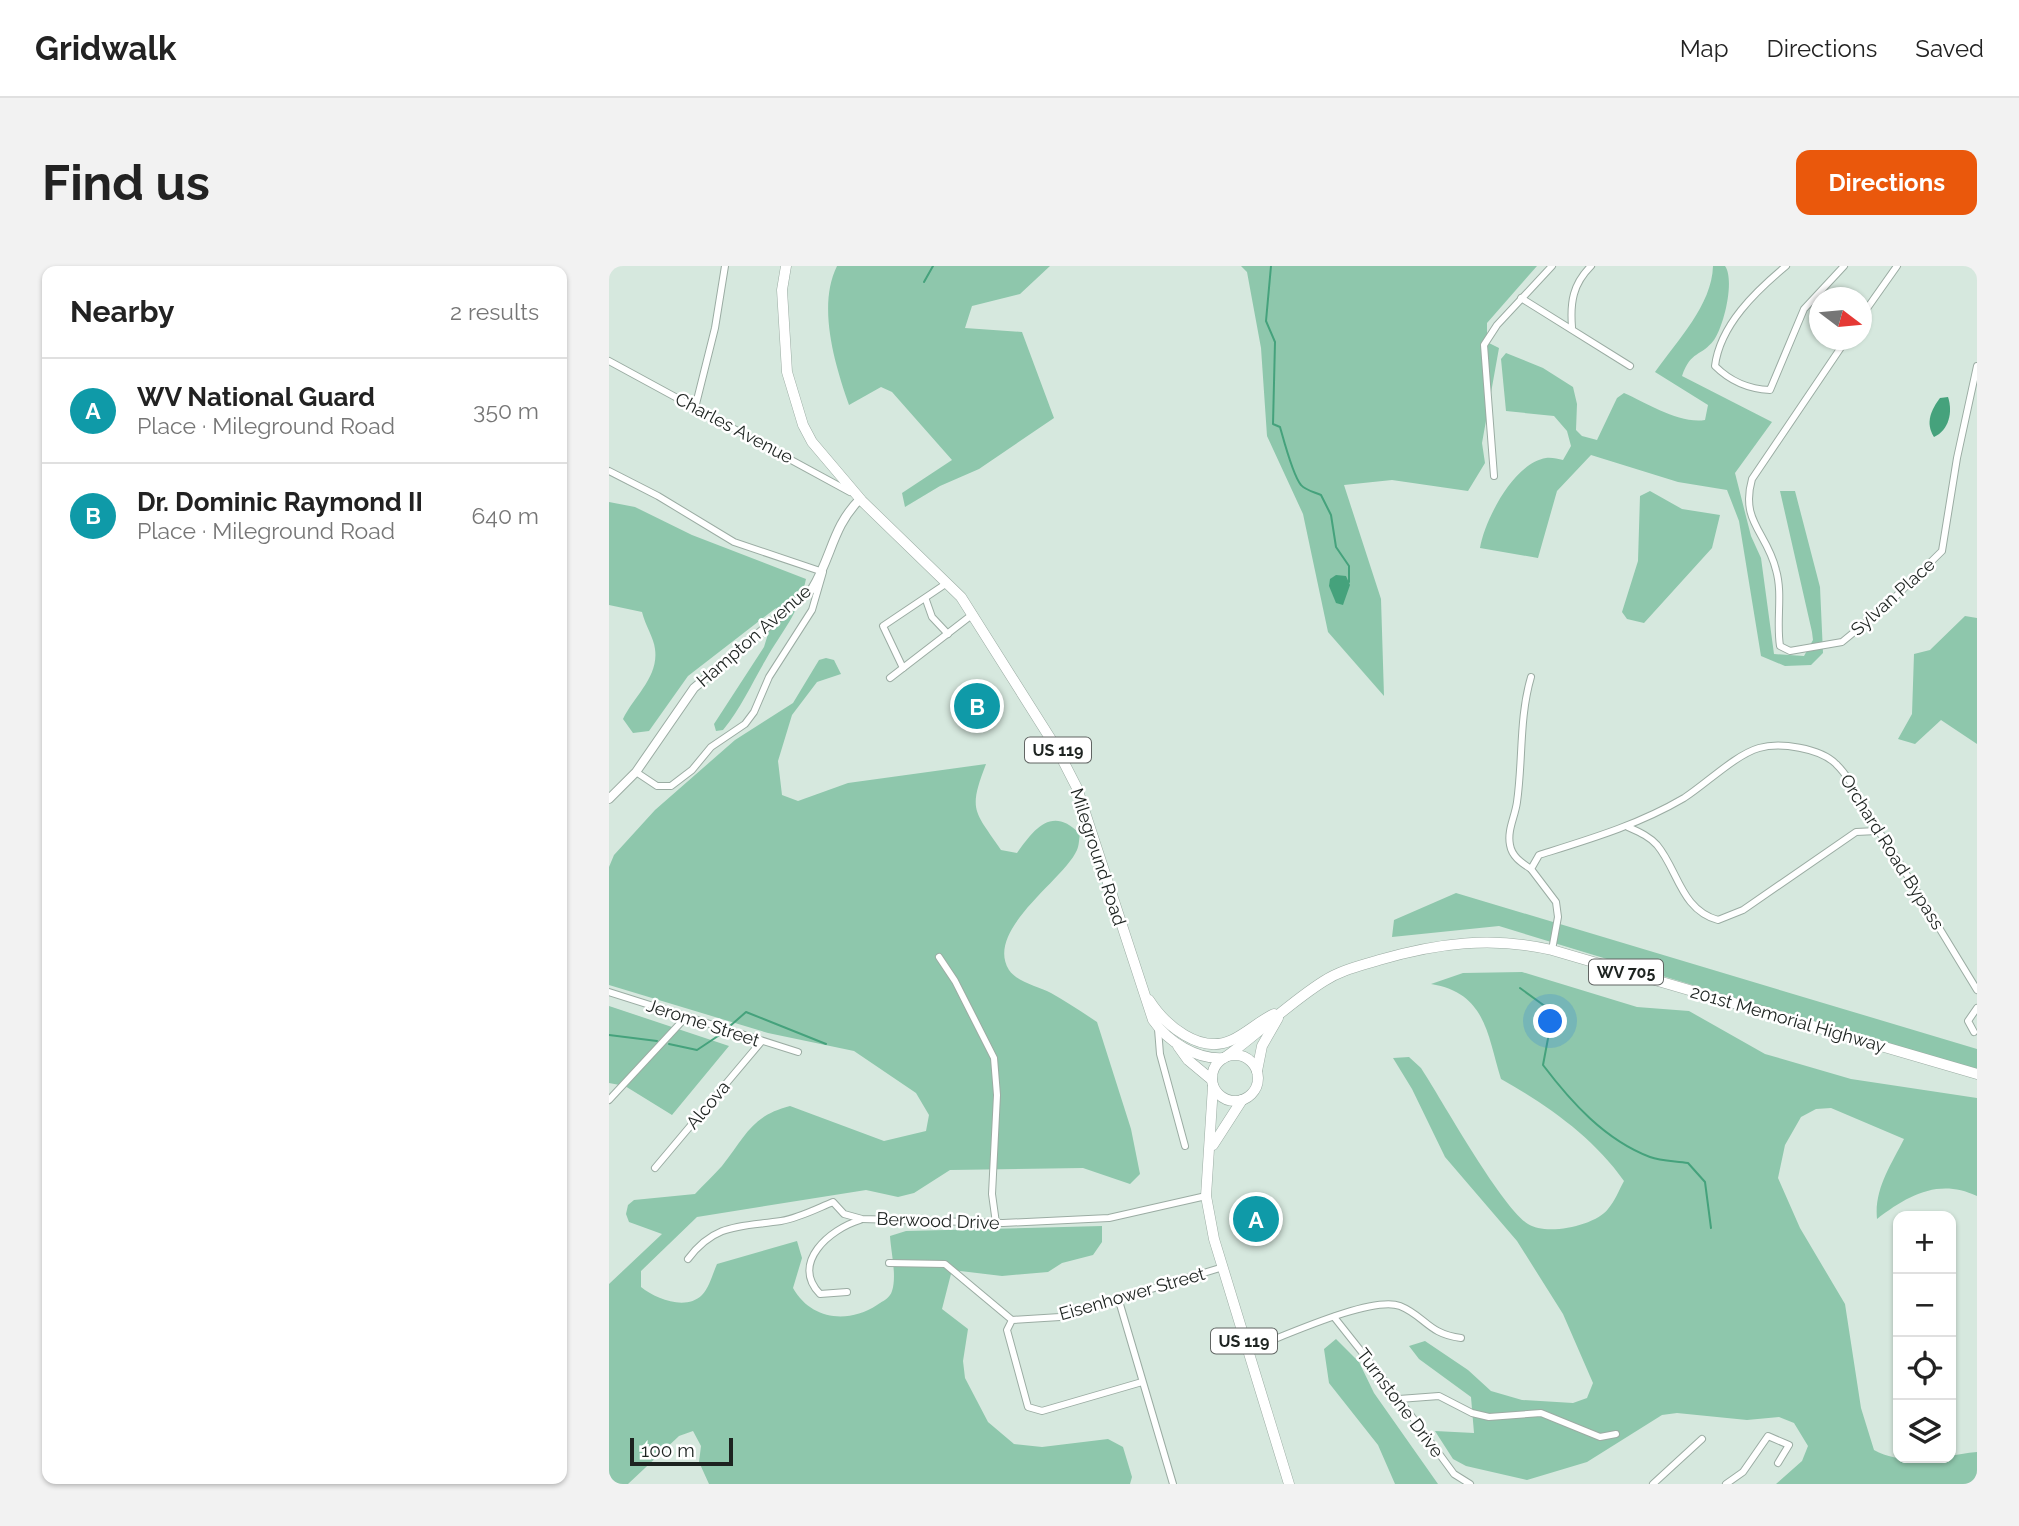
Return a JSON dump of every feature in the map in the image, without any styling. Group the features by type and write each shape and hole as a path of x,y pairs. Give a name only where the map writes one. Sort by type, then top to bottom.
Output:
{"main road":[{"name":"US 119","path":"786,266 782,290 790,390 812,442 860,499"},
{"name":"Mileground Road","path":"860,499 949,582 973,614 1057,749 1077,788 1138,981 1159,1029 1176,1043 1209,1059 1226,1057"},
{"name":"201st Memorial Highway","path":"1226,1057 1256,1035 1281,1011 1338,974 1415,950 1470,942 1513,943 1552,950 1977,1074"},
{"path":"1138,981 1161,1017 1173,1027 1208,1043 1233,1040 1281,1011"},
{"name":"201st Memorial Highway","path":"1257,1072 1262,1046 1281,1011"},
{"name":"Mileground Road","path":"1176,1043 1188,1060 1213,1083"},
{"path":"1242,1056 1257,1072 1253,1092 1242,1100 1226,1099 1213,1083 1216,1066 1226,1057 1242,1056"},
{"name":"US 119","path":"1213,1083 1206,1196 1220,1268 1289,1484"},
{"name":"US 119","path":"1211,1149 1231,1112 1242,1100"}],"street":[{"path":"695,408 715,328 726,266"},
{"path":"1494,475 1484,345 1521,298 1552,266"},
{"path":"1572,327 1570,304 1575,287 1591,266"},
{"path":"1786,266 1760,287 1743,306 1717,354 1715,366 1727,378 1753,389 1770,390 1804,309 1844,266"},
{"path":"1872,301 1897,266"},
{"path":"1521,298 1572,327 1630,366"},
{"name":"Sylvan Place","path":"1839,350 1752,479 1747,498 1749,516 1777,572 1776,625 1780,646 1790,651 1842,642 1886,606 1942,551 1975,377"},
{"name":"Charles Avenue","path":"609,360 860,499"},
{"path":"1975,377 1977,366"},
{"path":"609,471 658,496 734,542 823,572 812,610 769,677 754,712 745,724 711,747 692,770 671,786 656,786 636,772"},
{"name":"Hampton Avenue","path":"609,799 636,772 694,688 812,589 823,572 840,522 860,499"},
{"path":"903,668 883,626 926,600 949,582"},
{"path":"926,600 932,617 948,634"},
{"path":"890,678 973,614"},
{"path":"1531,677 1522,707 1517,804 1510,830 1510,846 1515,857 1531,869 1556,902 1558,917 1552,950"},
{"name":"Orchard Road Bypass","path":"1531,869 1539,855 1628,827 1683,798 1756,748 1774,745 1817,753 1835,762 1852,783 1877,831 1977,990"},
{"path":"1628,827 1645,835 1658,846 1693,906 1718,920 1743,910 1856,832 1877,831"},
{"path":"939,957 955,981 994,1058 997,1095 992,1194 996,1223"},
{"name":"Jerome Street","path":"609,992 799,1052"},
{"path":"1974,1032 1968,1021 1977,1008"},
{"path":"609,1100 686,1017"},
{"name":"Mileground Road","path":"1159,1029 1160,1054 1185,1146"},
{"name":"Alcova","path":"655,1168 761,1042"},
{"name":"Berwood Drive","path":"688,1259 707,1237 729,1228 783,1221 833,1202 844,1214 862,1219 996,1223 1109,1218 1206,1196"},
{"path":"847,1292 820,1294 813,1287 809,1276 811,1263 817,1246 848,1224 862,1219"},
{"path":"889,1263 945,1264 1012,1320 1007,1330 1028,1407 1042,1411 1142,1382"},
{"name":"Eisenhower Street","path":"1012,1320 1060,1317 1220,1268"},
{"path":"1119,1301 1173,1484"},
{"path":"1247,1350 1377,1304 1399,1306 1442,1335 1461,1338"},
{"name":"Turnstone Drive","path":"1334,1317 1454,1474 1470,1484"},
{"path":"1399,1399 1439,1396 1472,1413 1489,1417 1541,1413 1600,1437 1616,1434"},
{"path":"1726,1484 1743,1472 1767,1436 1789,1445 1778,1463"},
{"path":"1653,1484 1702,1439"}],"shaded area":[{"path":"837,266 1050,266 1020,294 972,306 965,328 1022,332 1054,418 979,469 940,486 905,507 902,493 952,460 892,392 881,387 849,405 838,372 828,317 831,282"},
{"path":"1241,266 1537,266 1487,323 1487,342 1499,348 1482,443 1485,463 1468,491 1392,480 1344,485 1381,599 1384,696 1328,632 1303,514 1267,436 1261,348 1247,272"},
{"path":"1713,266 1725,266 1728,273 1729,292 1725,314 1714,340 1689,362 1682,376 1772,422 1735,473 1751,536 1761,558 1774,654 1804,656 1813,640 1812,632 1780,491 1795,491 1820,587 1823,653 1811,665 1785,666 1761,656 1739,521 1727,490 1678,482 1591,455 1557,491 1538,558 1480,548 1488,522 1512,481 1534,462 1548,458 1563,460 1571,446 1567,431 1554,416 1506,411 1501,359 1506,353 1543,368 1573,387 1577,404 1576,430 1582,436 1597,440 1617,398 1624,393 1674,416 1705,420 1708,405 1655,372 1700,309 1707,295"},
{"path":"1948,397 1948,420 1943,430 1934,437 1930,427 1932,412 1940,398"},
{"path":"1650,491 1682,509 1720,515 1712,548 1644,623 1627,619 1622,612 1638,561 1640,496"},
{"path":"609,502 635,507 692,535 806,579 794,613 741,705 723,730 716,731 714,724 764,647 776,608 688,676 649,731 633,733 623,719 650,677 655,649 642,612 609,605"},
{"path":"1336,575 1346,576 1350,585 1343,605 1336,603 1329,586 1330,579"},
{"path":"1965,616 1977,618 1977,744 1941,720 1915,744 1898,739 1912,714 1914,654 1930,650"},
{"path":"819,660 834,660 841,674 817,682 792,715 778,761 782,795 798,801 848,783 986,764 977,792 977,810 1001,850 1017,853 1037,829 1052,821 1061,821 1080,834 1078,848 1069,862 1016,922 1007,939 1004,955 1009,970 1018,978 1069,1003 1097,1022 1131,1129 1140,1174 1130,1184 1083,1168 950,1170 914,1193 898,1197 866,1190 697,1217 641,1271 641,1287 671,1302 695,1300 709,1284 717,1264 797,1241 802,1258 793,1288 801,1299 810,1307 831,1316 854,1315 877,1305 891,1293 894,1271 890,1236 906,1231 1102,1226 1102,1242 1093,1255 1062,1263 1048,1272 1002,1276 952,1270 942,1309 968,1329 963,1361 965,1378 988,1422 1014,1444 1042,1447 1108,1439 1123,1447 1132,1477 1130,1484 709,1484 699,1462 701,1446 693,1431 679,1436 628,1484 609,1484 609,1284 662,1234 629,1222 626,1214 628,1205 634,1200 695,1194 722,1166 750,1128 766,1115 790,1106 884,1141 926,1131 929,1115 916,1093 854,1051 768,1033 609,985 609,867 614,855 655,810 735,740 793,703"},
{"path":"1456,893 1977,1049 1977,1072 1499,926 1392,937 1394,920"},
{"path":"1522,972 1637,1007 1689,1011 1765,1054 1851,1079 1977,1098 1977,1196 1963,1191 1937,1189 1912,1196 1877,1219 1881,1187 1904,1139 1831,1108 1816,1109 1801,1117 1785,1145 1778,1178 1800,1228 1845,1304 1861,1408 1874,1450 1893,1456 1893,1463 1956,1463 1956,1455 1977,1452 1977,1484 1776,1484 1802,1461 1808,1446 1794,1423 1779,1417 1747,1420 1677,1413 1662,1415 1587,1462 1527,1480 1466,1466 1453,1459 1435,1431 1474,1433 1471,1397 1419,1359 1409,1346 1425,1341 1468,1370 1491,1391 1522,1400 1573,1403 1587,1398 1593,1383 1563,1314 1517,1241 1445,1157 1412,1089 1393,1058 1409,1057 1421,1068 1488,1176 1528,1224 1558,1229 1593,1220 1608,1209 1624,1181 1584,1136 1501,1079 1487,1032 1474,1006 1463,996 1431,984 1463,973"},
{"path":"609,1006 729,1046 672,1115 625,1086 609,1083"},
{"path":"1336,1339 1359,1362 1374,1393 1438,1484 1395,1484 1378,1445 1329,1383 1324,1349"}],"waterway":[{"path":"924,282 933,266"},
{"path":"1271,266 1266,321 1275,342 1273,424 1280,427 1301,485 1321,495 1331,515 1336,547 1349,566 1349,582"},
{"path":"1520,988 1553,1012 1543,1065 1554,1079 1577,1106 1618,1141 1650,1157 1688,1163 1705,1182 1711,1228"},
{"path":"730,1026 746,1012 826,1044"},
{"path":"669,1044 697,1050 721,1034"},
{"path":"609,1035 657,1041"}],"place":[{"name":"Dr. Dominic Raymond II","path":"977,706"},
{"name":"WV National Guard","path":"1256,1219"}]}
